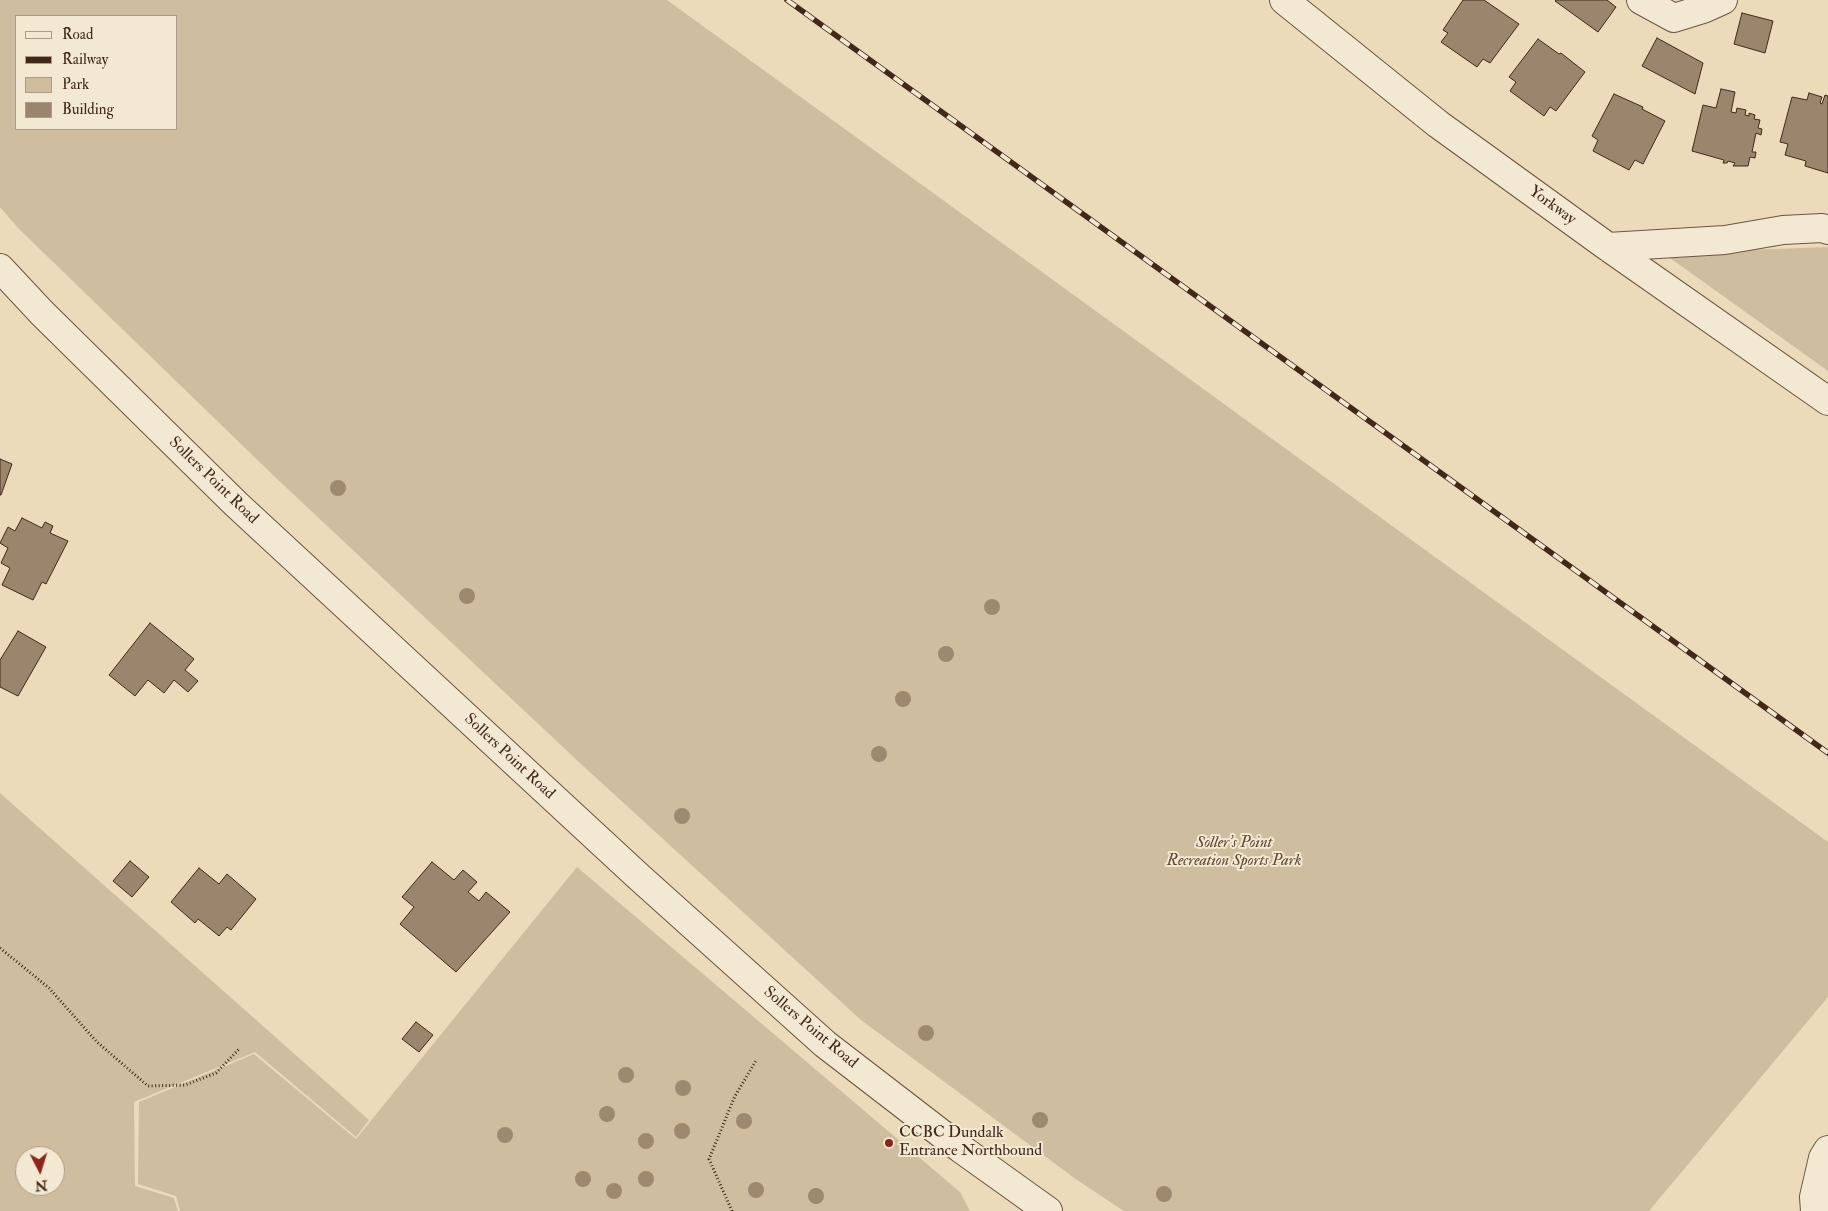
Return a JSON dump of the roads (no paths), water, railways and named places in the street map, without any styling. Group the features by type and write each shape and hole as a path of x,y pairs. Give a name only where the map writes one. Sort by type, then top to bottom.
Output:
{"street":[{"name":"Yorkway","path":"1284,0 1438,124 1828,401"},
{"path":"1641,0 1674,18 1703,9 1723,0"},
{"path":"1608,246 1725,240 1783,230 1822,228 1828,230"},
{"name":"Sollers Point Road","path":"0,268 42,313 236,504 639,877 825,1044 960,1148 1021,1203 1048,1211"},
{"path":"1815,1211 1814,1197 1823,1158 1828,1150"}],"railway":[{"path":"787,0 1828,753"}],"place":[{"name":"CCBC Dundalk Entrance Northbound","path":"889,1143"}],"park label":[{"name":"Soller's Point Recreation Sports Park","path":"1234,853"}]}
